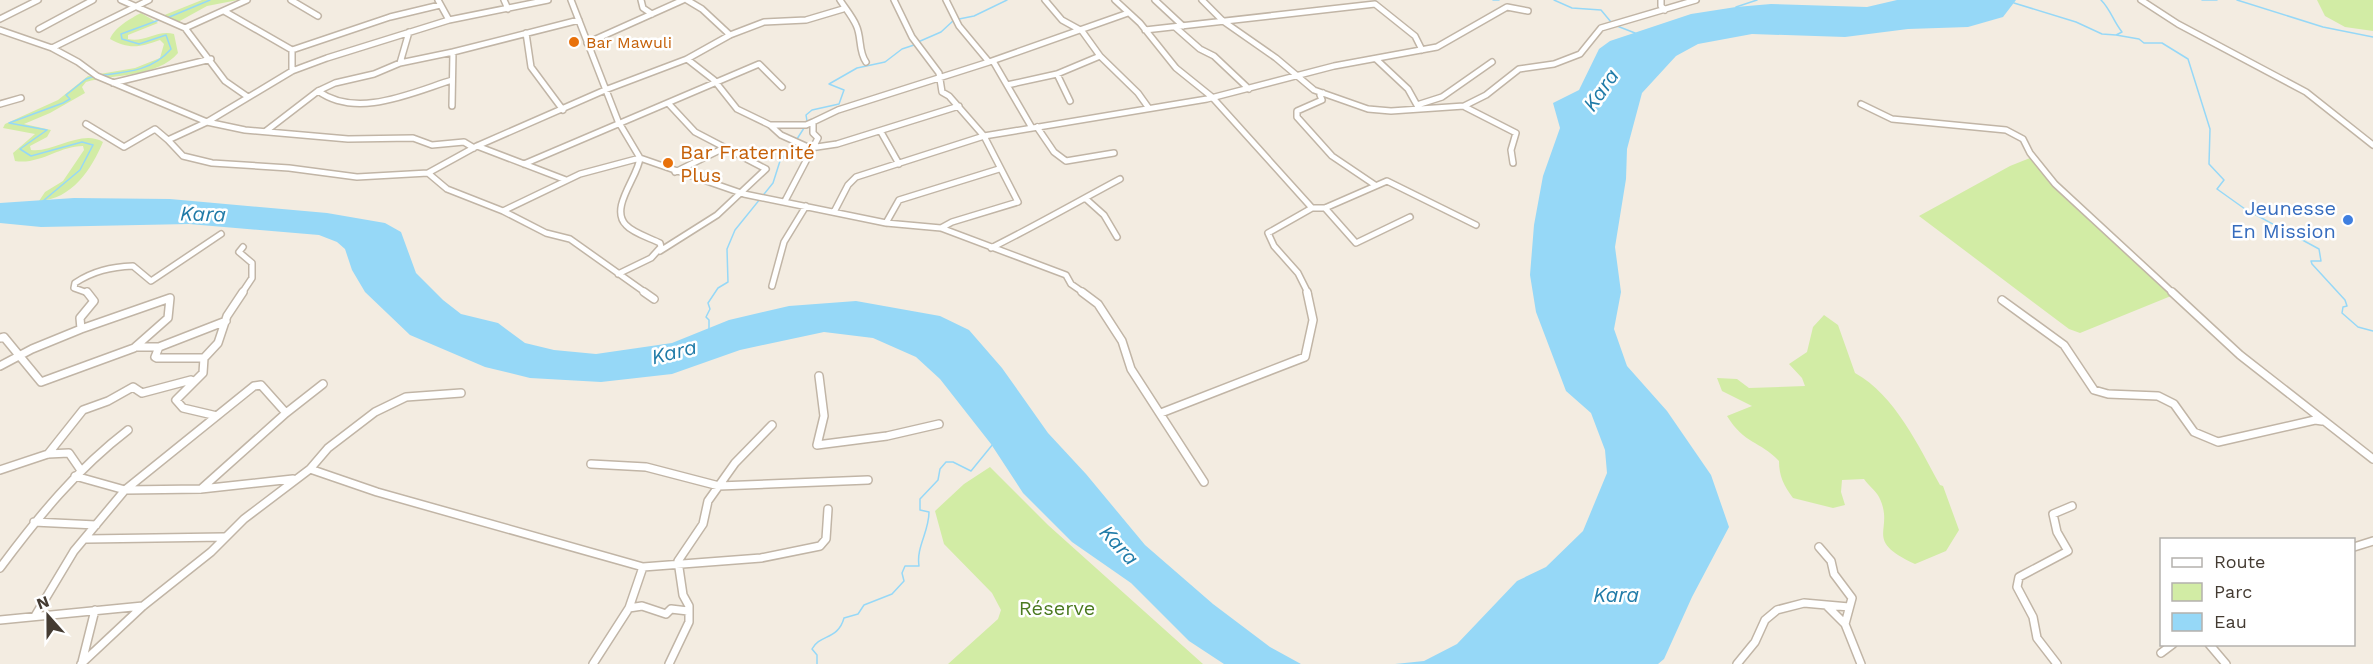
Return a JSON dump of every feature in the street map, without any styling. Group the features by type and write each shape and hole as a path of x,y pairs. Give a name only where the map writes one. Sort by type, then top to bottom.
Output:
{"street":[{"path":"0,19 38,0"},
{"path":"39,28 93,0"},
{"path":"121,0 185,28 211,59 225,81 248,97"},
{"path":"52,48 149,0"},
{"path":"185,28 247,0"},
{"path":"292,0 318,16"},
{"path":"504,0 508,9"},
{"path":"168,140 207,122 292,71 448,20 548,0"},
{"path":"571,0 618,121 640,158 641,165 620,211 626,226 660,243 660,251"},
{"path":"641,0 643,8 652,14"},
{"path":"586,43 685,0 702,9 730,35"},
{"path":"840,0 843,9 856,25 861,40 861,55 866,63"},
{"path":"894,0 922,53 933,61 941,78 942,92 959,106 984,136 1018,202 952,222 941,228"},
{"path":"946,0 958,26 964,29 991,62 1034,128 1053,152 1066,161 1114,153"},
{"path":"1045,0 1062,20 1082,31 1100,57 1138,93 1148,107"},
{"path":"1115,0 1145,30 1176,68 1212,97 1312,208"},
{"path":"1155,0 1184,26"},
{"path":"1202,0 1223,21 1308,86 1368,109 1464,106 1486,95 1519,69 1554,64 1580,54 1601,28 1696,0"},
{"path":"1661,0 1661,6 1665,10"},
{"path":"2141,0 2178,24 2306,92 2373,145"},
{"path":"224,11 292,50 390,16 439,2 448,20"},
{"path":"1145,30 1375,4 1415,36 1422,50"},
{"path":"834,212 845,190 856,177 984,136 1212,97 1297,76 1444,45 1454,36 1507,7 1528,11"},
{"path":"86,124 124,147 156,129 183,156 212,163 289,168 357,177 428,173 476,147 605,90 687,59 730,35 764,22 806,20 843,9"},
{"path":"770,125 806,126 838,110 991,62 1128,13"},
{"path":"266,132 318,91 335,83 374,74 400,63 579,20"},
{"path":"1175,27 1200,49 1214,56 1248,89"},
{"path":"0,30 52,48 88,66 97,76 207,122 266,132 348,139 412,138 432,144 464,142 566,180"},
{"path":"400,63 409,32"},
{"path":"526,33 531,67 563,110"},
{"path":"292,50 292,71"},
{"path":"452,106 453,52"},
{"path":"1007,85 1057,74 1100,57"},
{"path":"113,83 211,59"},
{"path":"687,59 714,80 737,109 770,125 780,135 810,148 837,144 881,132 959,106"},
{"path":"1376,59 1408,89 1418,107"},
{"path":"1418,107 1447,95 1476,70 1492,62"},
{"path":"524,164 618,121 668,103 714,80 759,64 782,87"},
{"path":"1057,74 1070,100"},
{"path":"318,91 323,97 334,101 368,104 452,80"},
{"path":"1323,93 1320,95 1322,100 1319,104 1300,109 1297,111 1297,117 1330,152 1363,180 1375,185"},
{"path":"0,104 21,98"},
{"path":"618,274 637,266 676,243 744,194 766,169 695,132 668,103"},
{"path":"1861,104 1892,118 2006,130 2023,139 2030,153 2055,184 2240,356 2373,459"},
{"path":"1464,106 1516,133 1511,150 1513,163"},
{"path":"785,201 810,148 818,138 813,133 813,122"},
{"path":"881,132 899,164"},
{"path":"675,171 724,148"},
{"path":"503,211 566,180 604,166 640,158 744,194 886,223 941,228 991,248 1031,260 1066,276 1075,288 1093,299 1122,341 1131,369 1154,408 1161,413 1204,482"},
{"path":"886,223 899,200 999,169"},
{"path":"428,173 447,189 503,211 546,233 570,238 654,299"},
{"path":"991,248 1052,218 1120,179"},
{"path":"1161,413 1186,401 1230,388 1278,365 1305,357 1309,348 1314,310 1293,264 1270,241 1268,233 1312,208 1325,208 1388,181 1476,225"},
{"path":"1085,198 1104,216 1117,237"},
{"path":"772,286 784,242 806,206"},
{"path":"1325,208 1356,243 1410,218"},
{"path":"81,329 80,318 94,301 86,291 75,288 75,283 81,278 96,270 133,266 151,281 220,234"},
{"path":"217,416 183,408 176,400 186,387 201,376 204,358 218,343 226,321 252,278 252,263 239,252 243,248"},
{"path":"0,366 81,329 141,306 170,298 168,318 134,348"},
{"path":"2002,300 2064,345 2094,390 2108,394 2158,396 2174,405 2194,432 2218,442 2315,420 2326,422"},
{"path":"0,338 4,337 41,382 87,363 144,345 159,347 226,321"},
{"path":"159,347 155,357 157,358 204,358"},
{"path":"48,454 83,410 108,401 133,387 142,393 177,386 201,376"},
{"path":"819,376 824,416 817,445 887,436 939,424"},
{"path":"201,489 286,413 323,384"},
{"path":"35,616 74,551 87,539 125,490 247,390 261,385 266,389 272,401 286,413"},
{"path":"82,663 143,606 189,571 224,537 294,479 310,469 328,448 394,401 406,397 461,393"},
{"path":"669,664 679,639 688,627 688,611 679,564 682,554 703,524 708,501 735,464 772,425"},
{"path":"0,567 59,491 80,469 128,430"},
{"path":"0,470 48,454 69,453 80,469"},
{"path":"591,464 646,466 720,486 868,480"},
{"path":"310,469 377,492 643,567 761,558 820,546 826,539 828,509"},
{"path":"75,476 125,490 201,489 294,479"},
{"path":"2057,664 2037,638 2033,617 2018,587 2019,577 2068,551 2057,532 2053,514 2072,506"},
{"path":"34,522 96,525"},
{"path":"87,539 224,537"},
{"path":"2355,547 2373,541"},
{"path":"1819,547 1831,561 1834,574 1852,598 1845,624"},
{"path":"593,664 629,608 643,567"},
{"path":"1737,664 1755,642 1765,620 1777,610 1804,603 1849,607"},
{"path":"0,620 143,606"},
{"path":"629,608 642,606 666,614 671,609 688,611"},
{"path":"1826,606 1845,624 1861,664"},
{"path":"82,663 95,610"},
{"path":"2161,654 2172,646"},
{"path":"2210,646 2226,664"}],"green space":[{"path":"202,0 238,0 207,6 178,22 162,16"},
{"path":"2317,0 2373,0 2373,31 2345,27 2325,16"},
{"path":"141,13 158,23 128,35 128,39 140,39 162,33 174,34 178,53 159,67 147,71 86,82 82,87 85,93 50,113 24,124 51,130 47,137 30,146 31,150 40,150 86,138 103,142 93,163 71,189 51,199 39,201 45,192 63,181 84,150 83,146 24,162 15,161 13,153 35,134 3,128 5,124 58,100 88,76 135,68 160,58 164,44 160,40 129,46 110,39 119,27"},
{"path":"2030,158 2172,292 2171,296 2080,333 2069,329 1919,216 2010,166"},
{"path":"1824,315 1838,325 1855,373 1882,394 1894,408 1940,485 1943,486 1959,530 1946,551 1915,564 1889,548 1884,541 1883,509 1879,497 1864,479 1842,480 1841,492 1845,505 1833,508 1793,498 1783,481 1779,461 1740,432 1727,416 1752,406 1722,391 1717,378 1737,379 1749,388 1805,386 1802,378 1789,364 1807,352 1813,327"},
{"name":"Réserve","path":"990,467 1048,525 1203,664 948,664 998,619 1001,610 992,593 944,544 935,511 964,484"}],"water":[{"name":"Kara","path":"1897,0 2016,0 2003,17 1968,27 1908,29 1845,37 1752,34 1698,44 1676,56 1642,93 1627,149 1626,179 1615,247 1621,292 1614,329 1627,366 1667,411 1711,475 1729,527 1692,597 1664,659 1658,664 1395,664 1424,661 1457,644 1517,581 1546,567 1583,531 1607,473 1605,450 1591,413 1566,391 1536,312 1530,275 1534,225 1543,176 1560,128 1553,103 1579,90 1599,49 1610,41 1691,14 1771,4 1867,7"},
{"name":"Kara","path":"74,198 170,199 327,213 385,223 401,232 416,273 461,314 498,323 525,343 554,350 596,354 672,343 729,320 789,306 856,301 940,316 969,330 1002,368 1048,433 1086,474 1145,545 1213,604 1270,647 1301,664 1224,664 1189,641 1131,583 1072,542 1023,493 991,444 940,379 916,357 873,338 824,332 740,350 672,374 601,382 530,378 485,367 410,335 365,292 352,270 345,249 337,242 319,235 189,224 41,227 0,223 0,203"}],"waterway":[{"path":"167,18 210,0"},
{"path":"959,19 974,16 1007,0"},
{"path":"1493,0 1499,0"},
{"path":"1554,0 1572,8 1601,10 1611,22"},
{"path":"1736,7 1757,0"},
{"path":"2101,0 2122,32 2116,35"},
{"path":"2202,0 2217,0"},
{"path":"2237,0 2323,27 2373,37"},
{"path":"2014,3 2076,22 2102,34 2116,35"},
{"path":"103,75 140,69 164,56 171,49 166,35 139,44 122,39 121,34 159,20"},
{"path":"918,42 941,32 954,20"},
{"path":"1617,26 1635,33"},
{"path":"2116,35 2139,39 2144,43 2162,43 2188,59 2210,129 2209,164 2224,180 2217,189 2245,209 2319,249 2321,261 2311,261 2312,264 2345,300 2347,306 2343,307 2342,313 2358,327 2373,331"},
{"path":"807,121 806,115 812,110 839,104 844,90 829,84 857,68 885,62 902,49 914,45"},
{"path":"43,201 80,170 93,145 82,142 31,156 20,149 47,130 9,123 63,103 70,99 66,95 86,79 95,76"},
{"path":"797,139 804,128"},
{"path":"709,329 709,320 706,317 710,309 708,303 718,288 728,282 727,249 735,230 773,183 780,161 795,143"},
{"path":"817,664 817,655 812,649 815,644 833,634 838,630 844,618 858,614 864,605 892,594 904,581 902,573 905,566 919,566 919,552 929,512 920,510 920,499 938,480 940,469 946,462 953,462 971,471 993,444"}],"place":[{"name":"Bar Mawuli","path":"574,42"},
{"name":"Bar Fraternité Plus","path":"668,163"},
{"name":"Jeunesse En Mission","path":"2348,220"}]}
